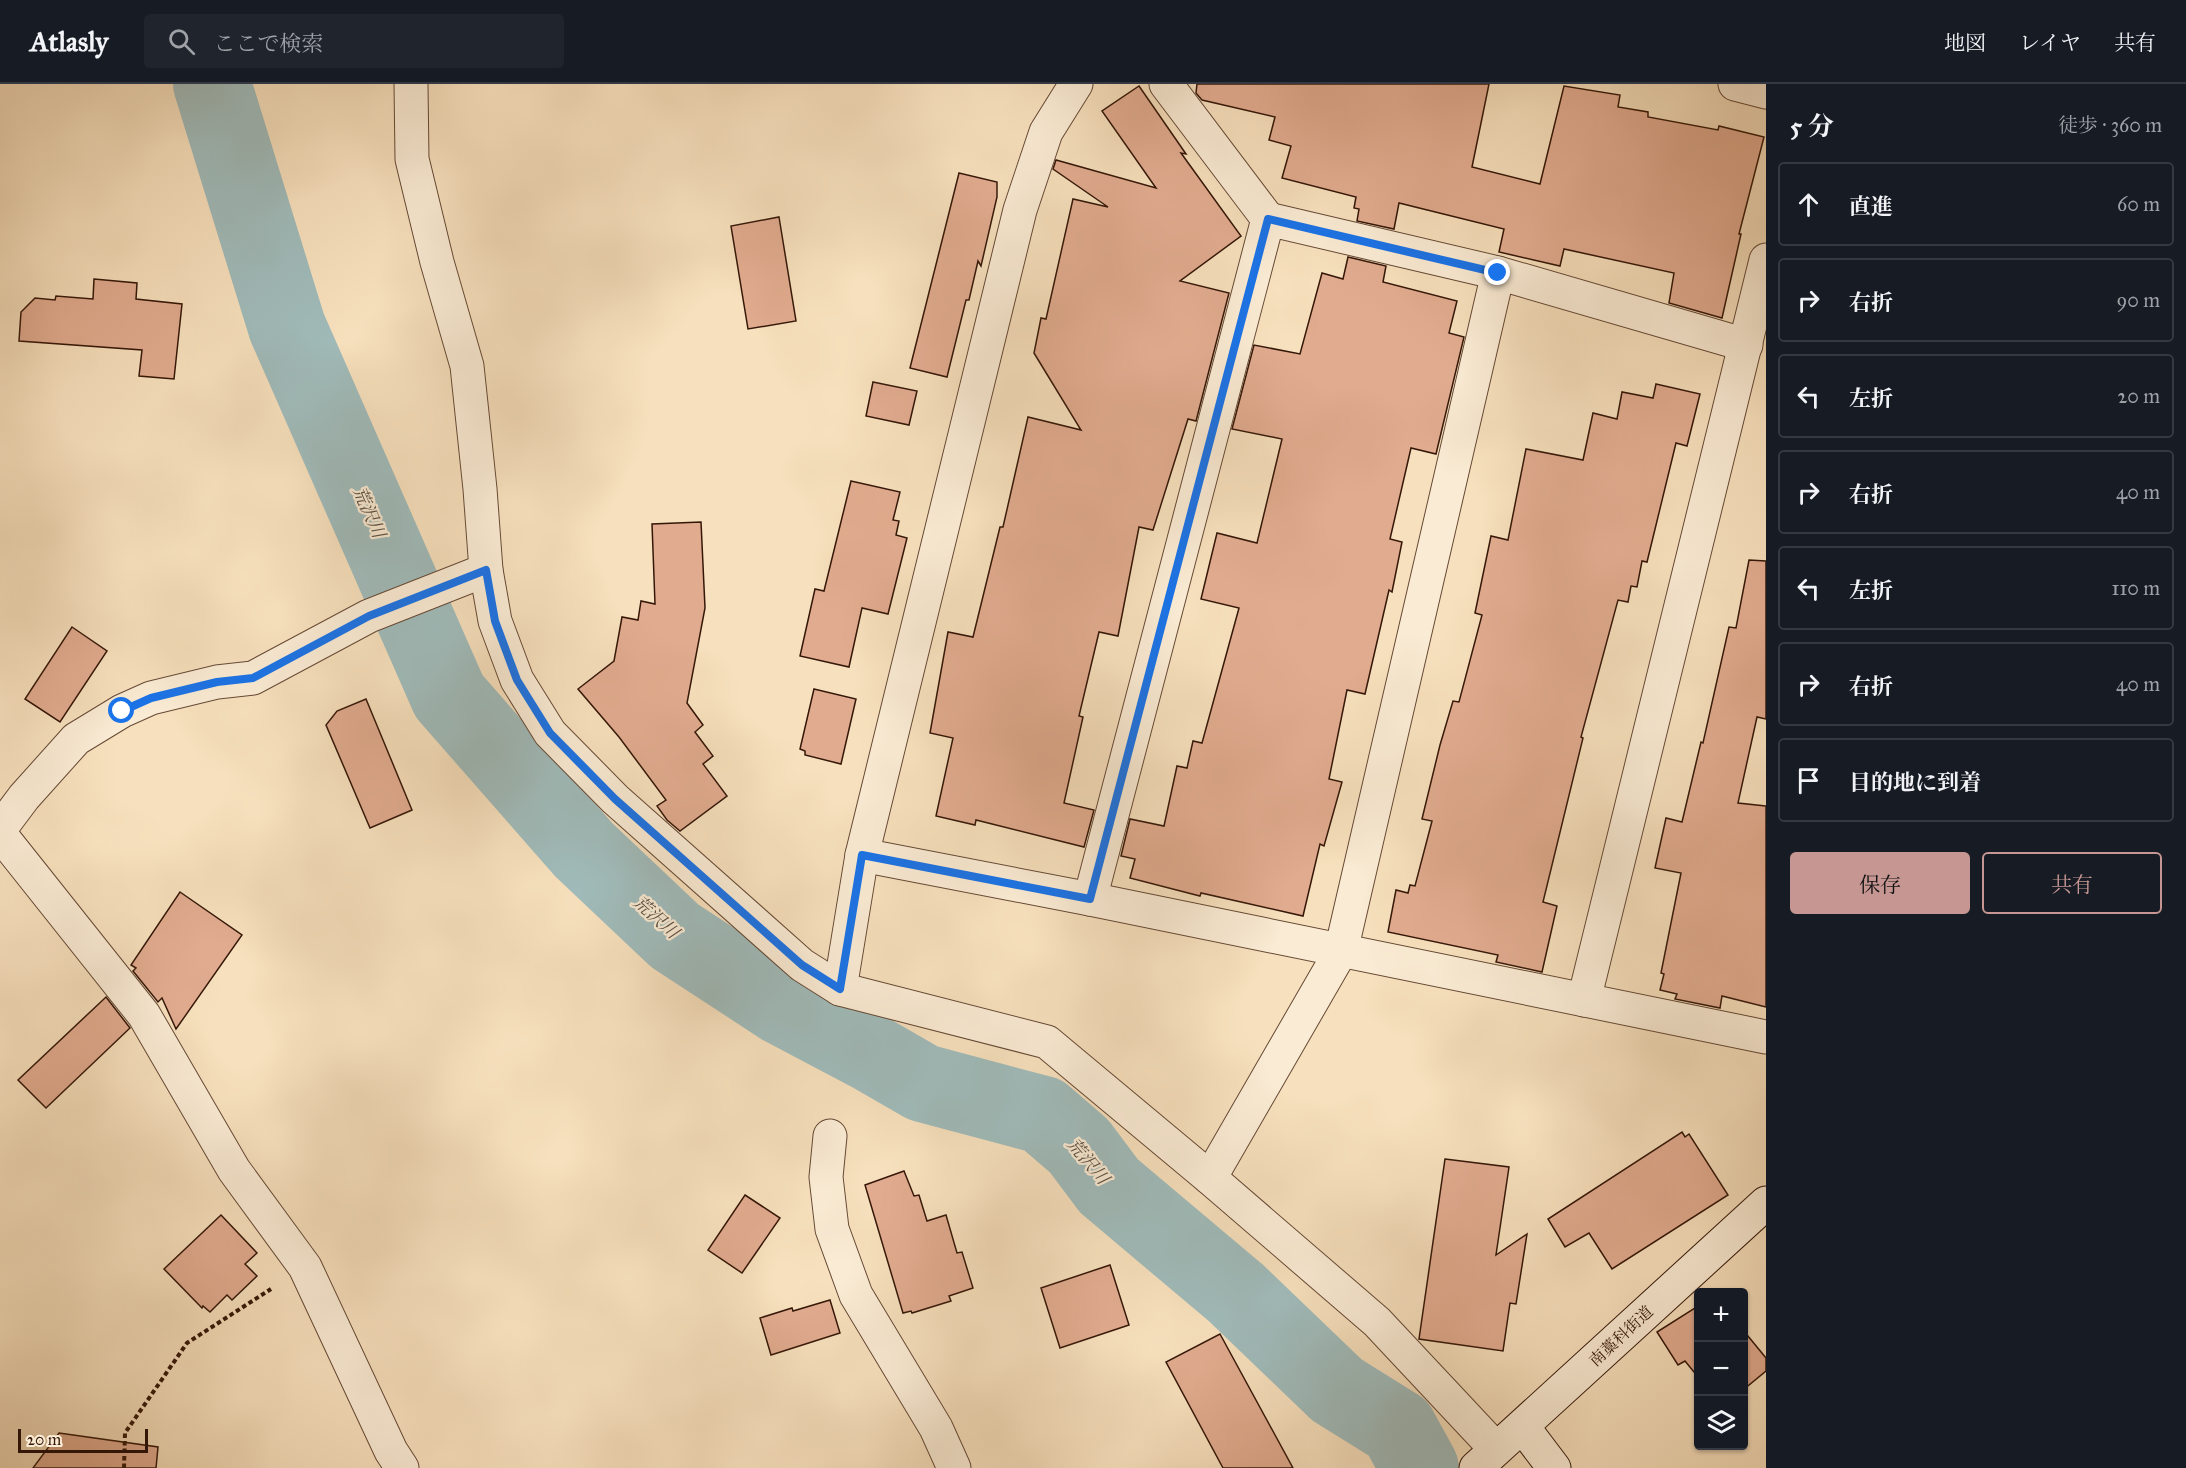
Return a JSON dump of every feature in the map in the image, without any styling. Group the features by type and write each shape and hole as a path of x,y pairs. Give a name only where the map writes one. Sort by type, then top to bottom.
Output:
{"street":[{"path":"411,84 412,159 437,262 467,366 480,489 473,575 495,621 517,680 550,733 615,799 802,965 840,989 1047,1042 1377,1322 1486,1459"},
{"path":"840,989 862,855 1020,210 1046,132 1076,84"},
{"path":"1166,84 1268,219 1498,273 1746,345"},
{"path":"1735,84 1766,92"},
{"path":"1090,899 1268,219"},
{"path":"1584,1000 1766,260"},
{"path":"1210,1178 1341,951 1498,273"},
{"path":"0,829 24,797 76,739 122,711 151,698 217,682 253,678 369,616 473,575"},
{"path":"0,834 144,1015 234,1170 304,1267 391,1451 402,1468"},
{"path":"862,855 1090,899 1766,1037"},
{"path":"830,1136 826,1177 832,1229 856,1295 936,1428 954,1468"},
{"name":"南藁科街道","path":"1486,1459 1766,1203"},
{"path":"1523,1426 1554,1468"}],"path":[{"path":"124,1468 125,1433 187,1343 304,1267"}],"building":[{"path":"1197,84 1489,84 1472,167 1540,184 1564,86 1620,95 1618,107 1648,112 1648,117 1718,130 1719,126 1764,137 1739,234 1741,234 1722,318 1669,303 1674,273 1564,249 1560,266 1499,252 1504,229 1399,203 1394,229 1357,221 1359,209 1354,208 1356,197 1282,178 1291,146 1269,140 1275,117 1202,100 1196,93"},
{"path":"1139,86 1186,154 1181,153 1241,236 1180,281 1229,293 1196,421 1188,419 1153,530 1139,527 1118,636 1099,632 1079,716 1083,717 1064,803 1094,810 1084,847 976,820 975,825 936,816 953,738 930,733 948,632 973,637 1000,527 1003,527 1028,417 1081,430 1034,353 1041,318 1046,319 1073,199 1108,207 1053,169 1056,160 1156,188 1102,111"},
{"path":"959,173 997,182 997,197 981,266 978,261 947,377 910,368"},
{"path":"779,217 796,321 748,329 731,226"},
{"path":"1348,257 1386,266 1383,282 1457,301 1449,333 1464,337 1436,454 1411,448 1390,539 1402,542 1392,592 1389,590 1365,694 1347,690 1329,779 1342,782 1324,846 1320,844 1303,916 1201,893 1200,896 1130,878 1135,859 1121,856 1130,819 1164,826 1177,766 1187,768 1193,741 1202,743 1239,608 1201,599 1217,533 1257,543 1282,439 1232,429 1254,345 1300,354 1322,273 1343,279"},
{"path":"94,279 137,283 136,299 182,304 174,379 139,376 142,350 19,341 21,312 35,298 55,300 56,296 93,299"},
{"path":"873,382 917,391 909,425 866,416"},
{"path":"1656,384 1700,394 1687,446 1676,443 1647,562 1642,561 1637,587 1631,586 1628,602 1618,600 1581,737 1583,738 1543,902 1557,906 1542,972 1496,962 1498,955 1388,932 1396,890 1408,893 1410,885 1415,886 1432,821 1422,819 1440,745 1453,701 1459,702 1482,615 1475,613 1491,536 1508,540 1526,449 1583,460 1593,413 1617,419 1622,392 1653,398"},
{"path":"851,481 900,492 893,520 899,521 896,535 907,538 888,614 862,608 849,667 800,656 815,589 824,591"},
{"path":"701,522 705,608 687,703 703,725 695,732 713,756 703,764 727,796 680,831 667,820 657,806 666,800 619,737 578,689 614,661 622,617 638,620 641,601 655,604 652,524"},
{"path":"1749,560 1766,561 1766,719 1757,717 1738,803 1766,806 1766,1007 1722,996 1720,1008 1675,999 1677,994 1660,990 1664,974 1661,973 1681,873 1655,868 1666,818 1682,822 1701,742 1703,743 1729,627 1736,628"},
{"path":"72,627 107,651 60,722 25,699"},
{"path":"814,689 856,699 841,764 805,755 805,751 800,749"},
{"path":"366,699 412,810 370,828 326,725 337,711"},
{"path":"180,892 242,935 176,1029 162,998 158,1002 133,971 136,968 131,965"},
{"path":"106,997 130,1028 46,1108 18,1080"},
{"path":"1682,1132 1685,1137 1689,1134 1728,1195 1612,1269 1589,1233 1565,1247 1548,1219"},
{"path":"1445,1159 1509,1167 1496,1255 1527,1234 1516,1304 1510,1303 1503,1351 1419,1339"},
{"path":"904,1171 914,1196 919,1195 927,1221 946,1215 957,1253 962,1252 973,1288 949,1296 951,1301 912,1313 911,1311 903,1313 865,1185"},
{"path":"745,1195 780,1218 742,1273 708,1250"},
{"path":"221,1215 257,1253 245,1264 257,1276 232,1300 227,1295 210,1312 203,1306 202,1308 164,1269"},
{"path":"1110,1265 1129,1325 1060,1348 1041,1288"},
{"path":"830,1300 840,1333 771,1355 760,1318"},
{"path":"1694,1309 1694,1372 1685,1361 1678,1365 1657,1332"},
{"path":"1220,1334 1293,1468 1223,1468 1166,1362"},
{"path":"1748,1336 1766,1358 1766,1371 1748,1386"},
{"path":"59,1433 158,1447 156,1468 33,1468"}],"waterway":[{"name":"荒沢川","path":"212,84 287,327 449,696 584,850 675,936 782,1006 923,1083 1043,1115 1079,1146 1109,1186 1236,1293 1337,1390 1398,1428 1420,1468"}],"route":[{"path":"122,711 151,698 217,682 253,678 369,616 486,570 495,621 517,680 550,733 615,799 802,965 840,989 862,855 1090,899 1268,219 1498,273"}]}
